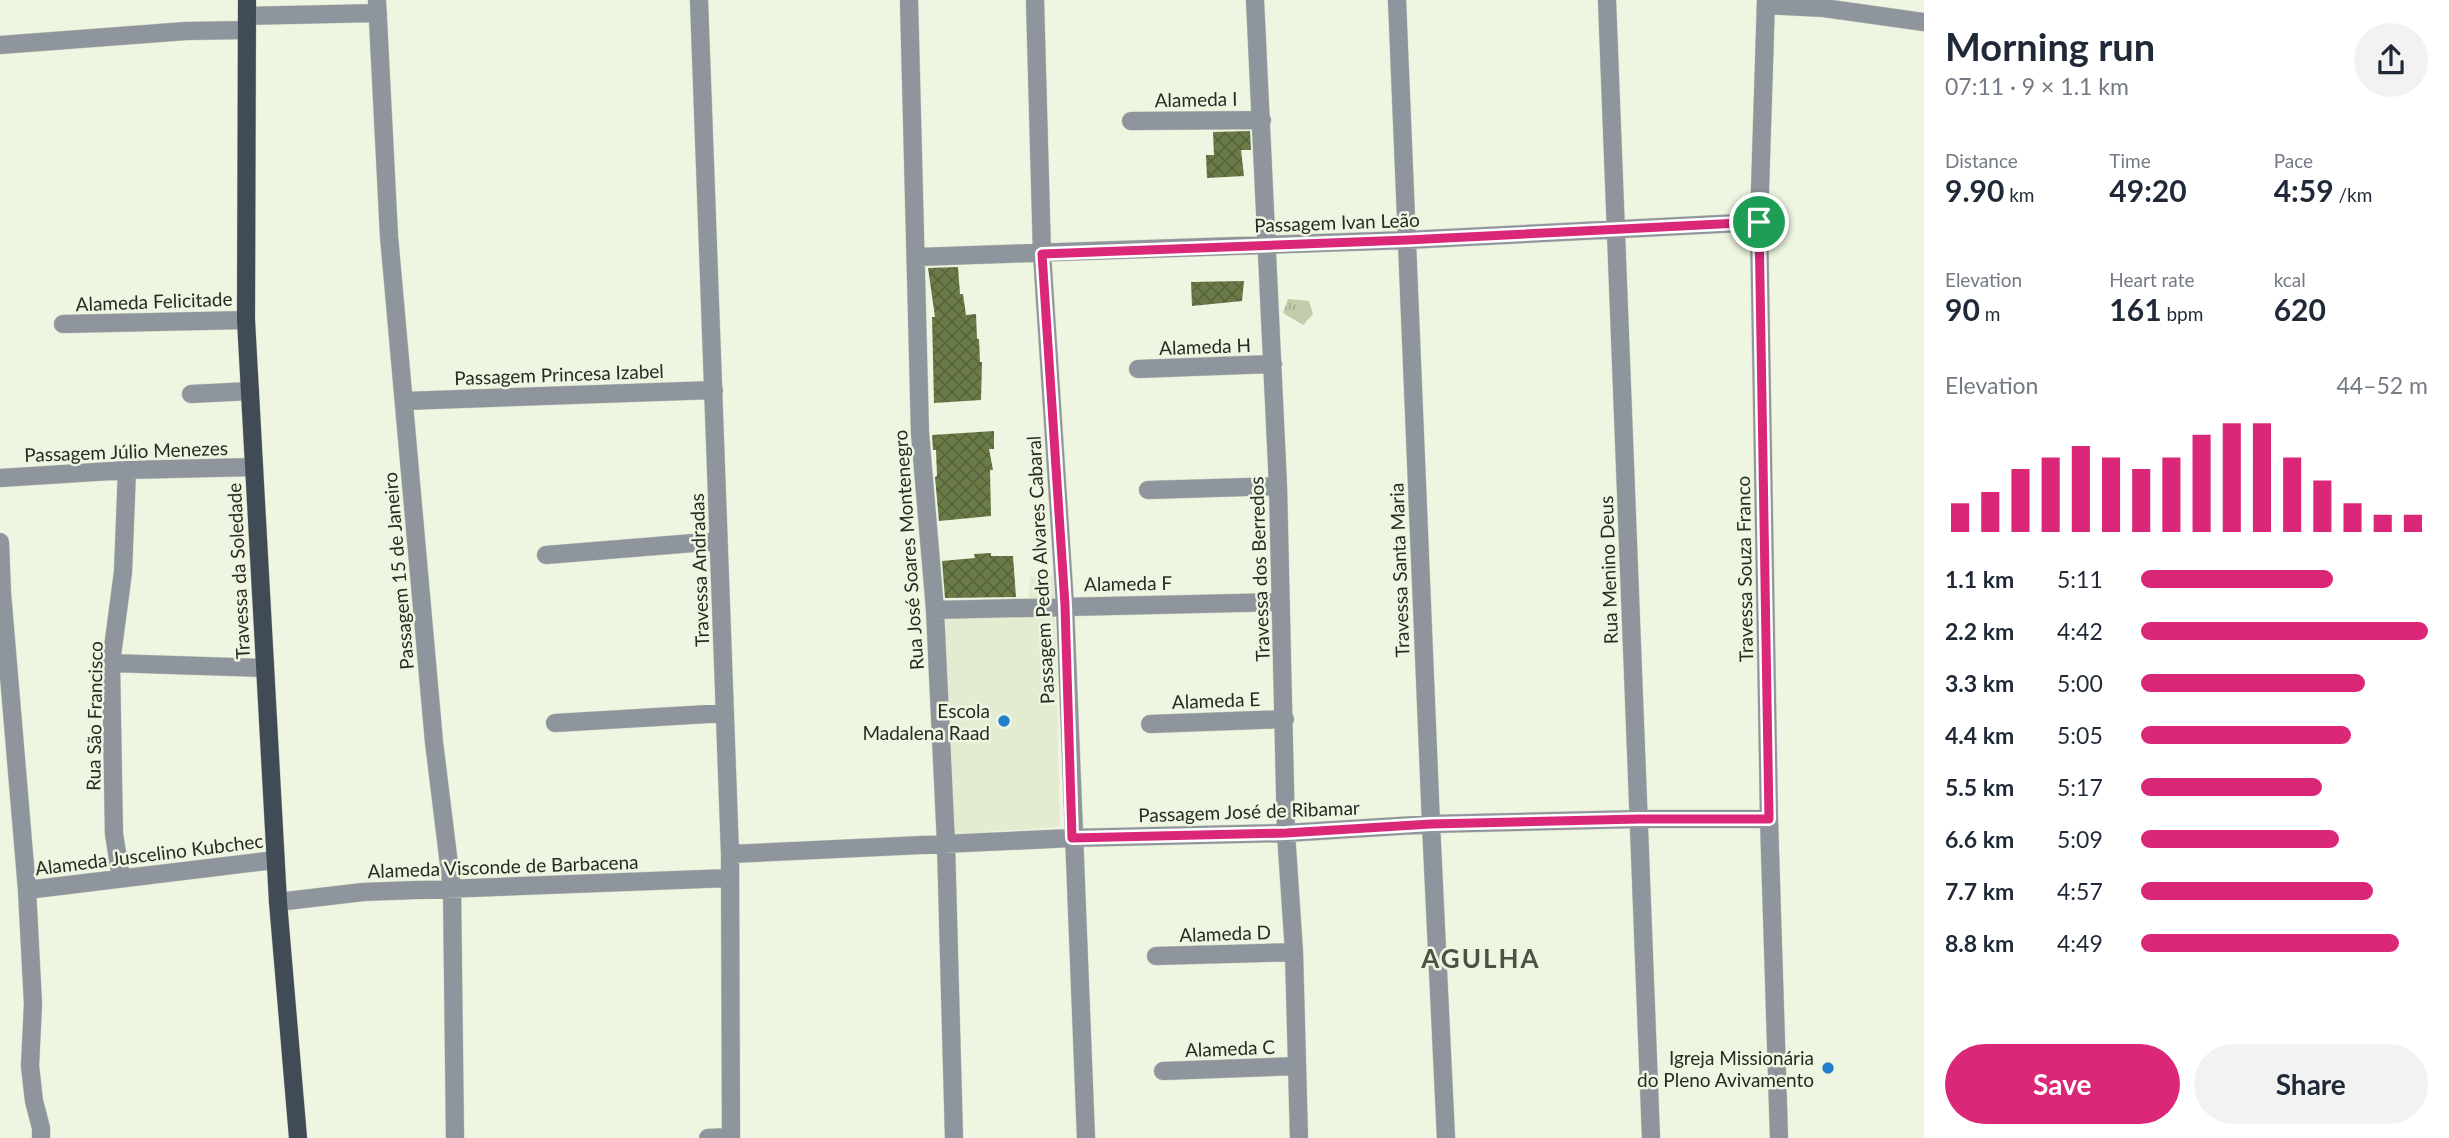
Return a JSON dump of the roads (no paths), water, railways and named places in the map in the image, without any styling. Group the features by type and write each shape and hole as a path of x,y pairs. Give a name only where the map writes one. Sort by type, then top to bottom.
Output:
{"main road":[{"name":"Travessa da Soledade","path":"247,15 246,320 275,860 298,1138"}],"street":[{"name":"Travessa Andradas","path":"699,0 730,854 731,1137"},
{"name":"Rua José Soares Montenegro","path":"909,0 920,433 934,610 946,844 954,1138"},
{"name":"Passagem Pedro Alvares Cabaral","path":"1035,0 1042,254 1065,605 1072,838 1086,1138"},
{"name":"Travessa dos Berredos","path":"1255,0 1278,486 1286,833 1294,952 1299,1138"},
{"name":"Travessa Santa Maria","path":"1397,0 1446,1138"},
{"name":"Rua Menino Deus","path":"1607,0 1651,1138"},
{"path":"1766,2 1924,22"},
{"name":"Travessa Souza Franco","path":"1766,2 1759,222 1769,819 1779,1138"},
{"path":"0,44 173,31 247,15 378,6"},
{"name":"Passagem 15 de Janeiro","path":"378,6 389,236 435,742 452,889 455,1138"},
{"name":"Alameda I","path":"1131,121 1262,120"},
{"name":"Passagem Ivan Leão","path":"917,257 1407,240 1759,222"},
{"name":"Alameda Felicitade","path":"63,324 246,320"},
{"name":"Alameda H","path":"1139,369 1273,364"},
{"name":"Passagem Princesa Izabel","path":"405,401 713,390"},
{"path":"191,394 250,391"},
{"name":"Passagem Júlio Menezes","path":"0,478 127,470 254,467"},
{"name":"Rua São Francisco","path":"121,878 114,834 111,663 123,572 127,470"},
{"path":"1148,490 1278,486"},
{"path":"545,555 718,541"},
{"path":"0,542 1,593 27,890 33,1004 30,1066 41,1138"},
{"name":"Alameda F","path":"934,610 1281,602"},
{"path":"111,663 265,668"},
{"path":"555,723 725,713"},
{"name":"Alameda E","path":"1150,724 1285,719"},
{"name":"Passagem José de Ribamar","path":"730,854 1072,838 1286,833 1431,824 1769,819"},
{"name":"Alameda Juscelino Kubchec","path":"27,890 275,860"},
{"name":"Alameda Visconde de Barbacena","path":"278,902 363,892 730,878"},
{"name":"Alameda D","path":"1156,956 1294,952"},
{"name":"Alameda C","path":"1163,1072 1297,1066"},
{"path":"708,1138 731,1137"}],"place":[{"name":"Escola Madalena Raad","path":"1004,721"},
{"name":"Igreja Missionária do Pleno Avivamento","path":"1828,1068"}],"district":[{"name":"AGULHA","path":"1481,958"}]}
